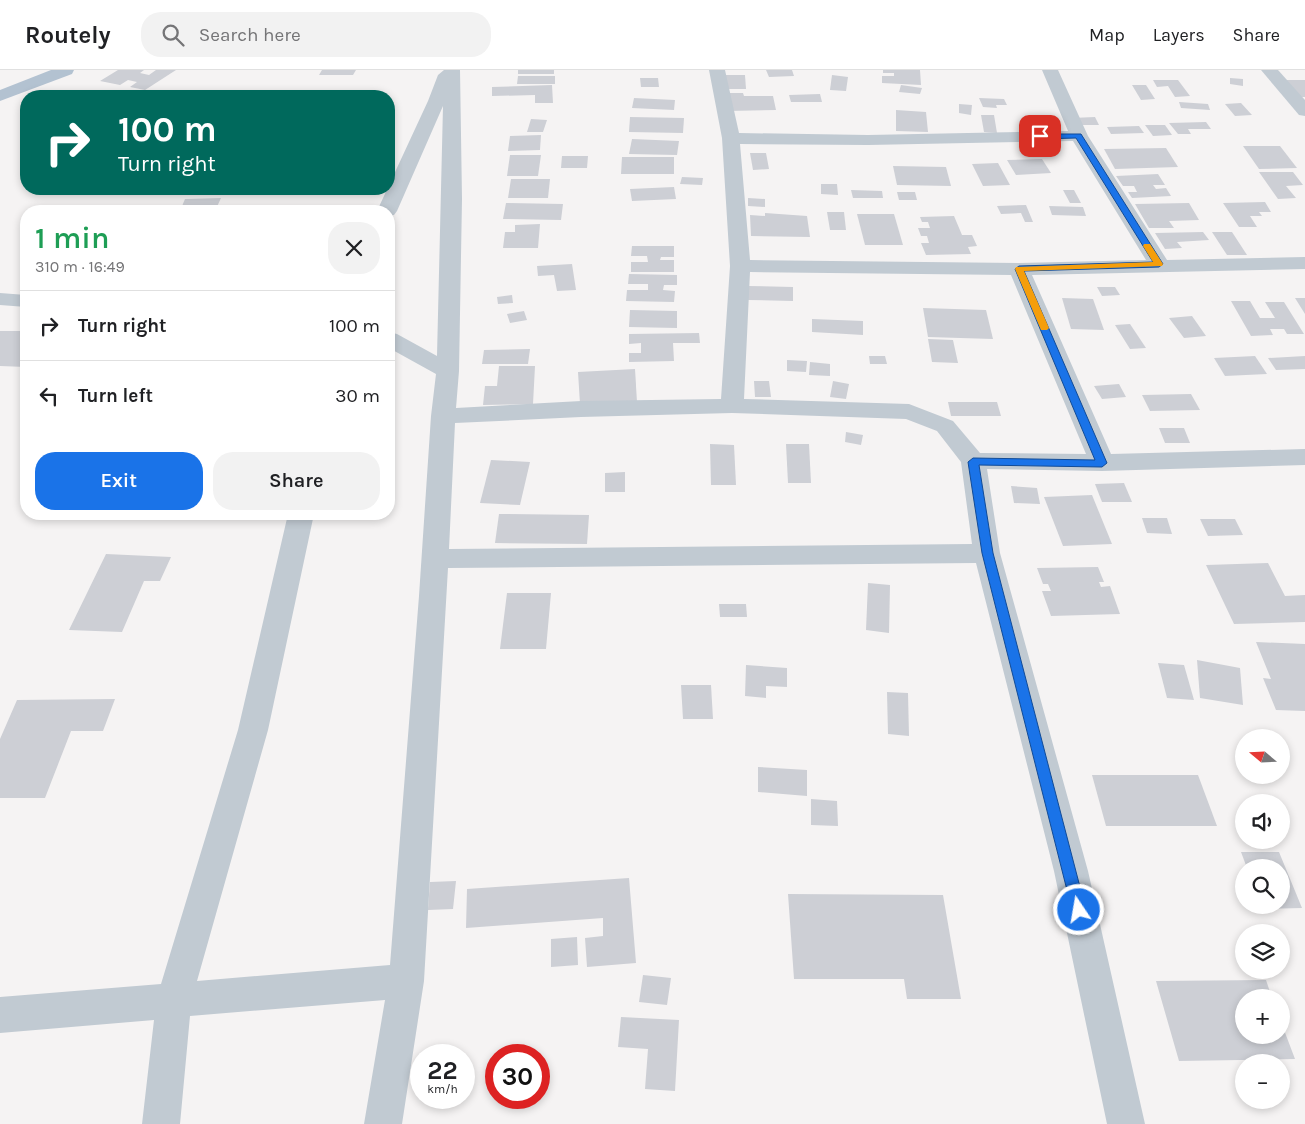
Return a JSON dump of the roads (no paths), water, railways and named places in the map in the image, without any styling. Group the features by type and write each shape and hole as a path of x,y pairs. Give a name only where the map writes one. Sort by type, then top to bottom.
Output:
{"main road":[{"path":"0,96 66,70"}],"street":[{"path":"395,193 437,101 448,70"},
{"path":"383,1124 406,981 443,416 448,371 452,199 452,70"},
{"path":"717,70 732,138 740,266 732,406"},
{"path":"1050,70 1079,136 1159,264"},
{"path":"1269,70 1305,111"},
{"path":"732,138 868,140 1079,136"},
{"path":"740,266 1019,269 1159,264 1305,263"},
{"path":"1019,269 1102,463"},
{"path":"0,299 20,301"},
{"path":"395,342 448,371"},
{"path":"443,416 581,409 732,406 909,412 945,426 973,462 987,553 1071,871 1126,1124"},
{"path":"973,462 1102,463 1305,458"},
{"path":"161,1124 174,1000 253,730 301,520"},
{"path":"435,559 987,553"},
{"path":"0,1015 406,981"}]}
